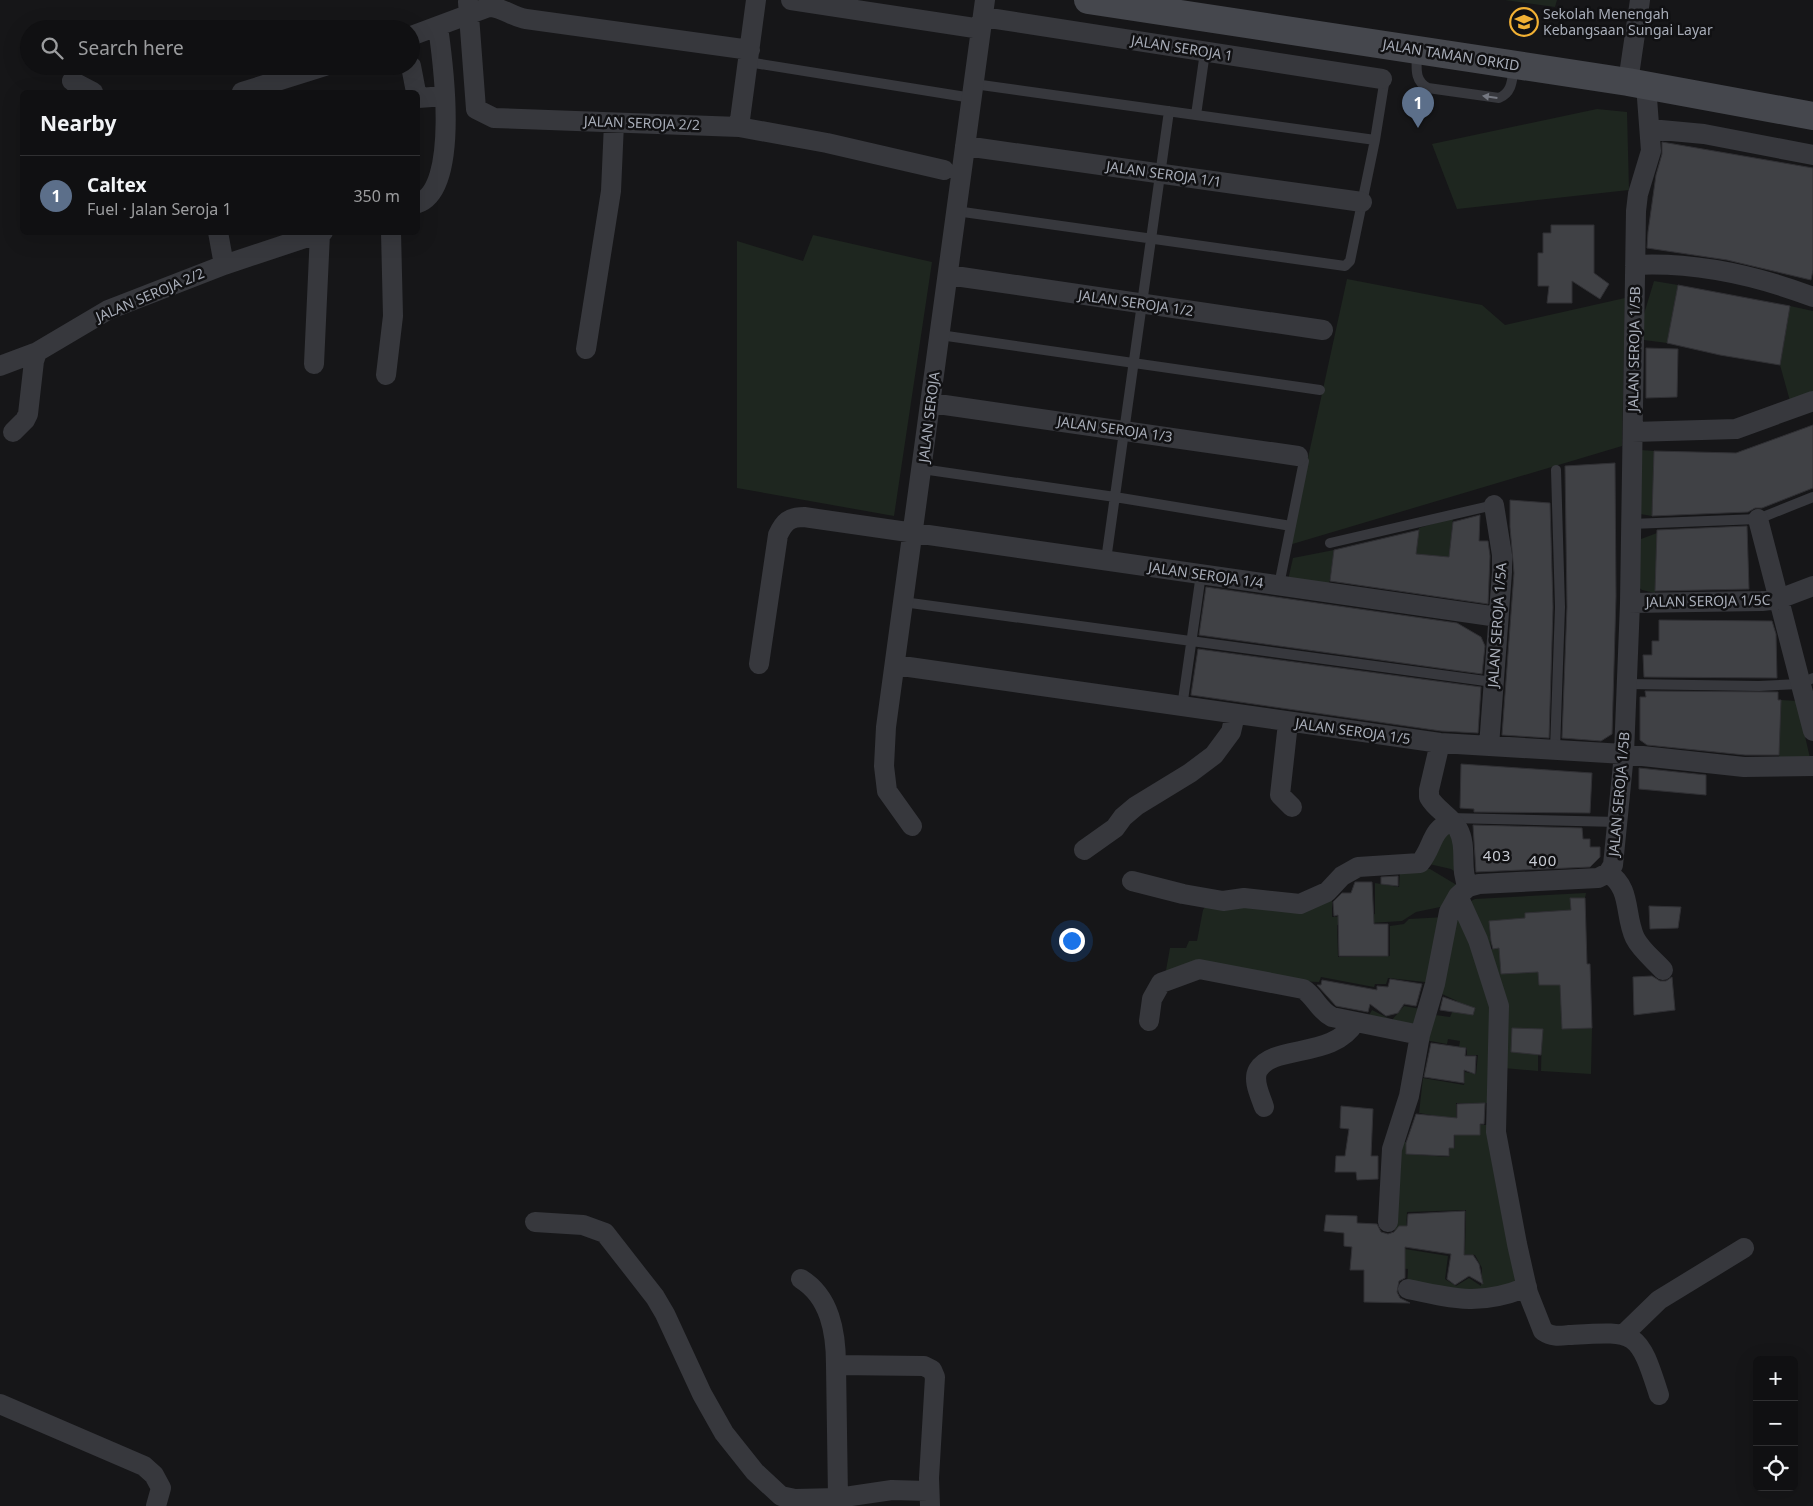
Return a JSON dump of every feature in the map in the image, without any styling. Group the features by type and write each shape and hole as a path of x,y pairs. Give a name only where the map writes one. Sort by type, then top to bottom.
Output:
{"main road":[{"name":"JALAN TAMAN ORKID","path":"1088,0 1637,84 1813,116"}],"street":[{"path":"739,127 756,0"},
{"name":"JALAN SEROJA 1","path":"791,0 983,15 1382,79"},
{"name":"JALAN SEROJA 1/5B","path":"1463,892 1479,884 1593,879 1608,872 1613,866 1624,754 1627,684 1638,194 1651,151 1650,129 1637,84 1640,0"},
{"path":"420,33 438,27 469,7 504,5 516,17 749,56"},
{"path":"469,7 476,109"},
{"name":"JALAN SEROJA","path":"912,826 892,800 885,784 886,727 983,15"},
{"path":"420,202 432,192 444,143 446,101 438,27"},
{"path":"248,90 296,75"},
{"path":"413,75 416,90"},
{"path":"72,81 89,90"},
{"name":"JALAN SEROJA 2/2","path":"420,98 446,101 460,112 476,109 494,118 739,127 827,143 944,170"},
{"path":"586,350 611,191 614,123"},
{"path":"1650,129 1704,134 1813,155"},
{"name":"JALAN SEROJA 1/1","path":"966,146 1362,202"},
{"path":"219,235 224,265"},
{"name":"JALAN SEROJA 2/2","path":"0,366 37,352 108,310 224,265 316,235"},
{"path":"314,364 322,235"},
{"path":"386,375 392,316 391,235"},
{"path":"1635,265 1677,264 1735,273 1767,280 1813,297"},
{"name":"JALAN SEROJA 1/2","path":"948,275 1323,330"},
{"path":"13,432 25,420 28,414 34,361 37,352"},
{"path":"1633,432 1736,429 1813,401"},
{"name":"JALAN SEROJA 1/3","path":"931,403 1298,456"},
{"name":"JALAN SEROJA 1/5A","path":"1489,746 1502,555 1494,505"},
{"name":"JALAN SEROJA 1/4","path":"759,664 778,535 784,523 793,517 804,517 1498,617"},
{"path":"1758,519 1779,599 1806,681 1813,731"},
{"name":"JALAN SEROJA 1/5C","path":"1630,602 1762,601 1779,599 1813,586"},
{"name":"JALAN SEROJA 1/5","path":"895,665 1440,743 1624,754 1744,767 1813,766"},
{"path":"1084,850 1115,828 1123,817 1136,806 1214,755 1231,732 1234,715"},
{"path":"1288,722 1280,795 1292,807"},
{"path":"1440,743 1429,790 1430,797 1432,803 1458,829 1461,839 1463,892 1499,1006 1496,1132 1527,1287 1543,1331 1548,1334 1554,1336 1624,1334 1632,1338 1647,1356 1659,1395"},
{"path":"1132,881 1183,894 1223,901 1244,898 1300,904 1327,892 1342,876 1358,867 1420,863 1431,846 1434,832 1450,820"},
{"path":"1608,872 1618,879 1623,890 1628,906 1629,922 1636,940 1663,970"},
{"path":"1388,1222 1392,1149 1409,1096 1420,1035 1439,966 1449,912 1463,892"},
{"path":"1148,1021 1152,999 1161,983 1200,969 1303,989 1312,994 1324,1013 1332,1017 1420,1035"},
{"path":"1264,1108 1256,1079 1258,1070 1268,1062 1280,1057 1338,1040 1348,1034 1355,1022"},
{"path":"535,1222 583,1225 605,1233 655,1297 714,1418 755,1472 777,1492 788,1498 838,1498 892,1490 929,1499 935,1378 932,1370 924,1366 836,1365"},
{"path":"1624,1334 1659,1300 1744,1248"},
{"path":"801,1279 810,1284 827,1309 831,1320 836,1365 838,1498"},
{"path":"1408,1289 1464,1300 1508,1295 1527,1287"},
{"path":"0,1404 144,1466 154,1475 161,1488 156,1506"}],"lane":[{"path":"1417,50 1417,78 1420,84 1428,88 1499,98 1506,95 1511,88 1514,65"},
{"path":"1196,115 1205,52"},
{"path":"749,56 973,91 1169,111 1375,140"},
{"path":"956,211 1345,266 1350,261 1375,140 1384,84 1382,79"},
{"path":"1106,560 1169,111"},
{"path":"940,335 1320,390"},
{"path":"1279,585 1304,461 1298,456"},
{"path":"922,469 1115,497 1291,526"},
{"path":"1555,750 1560,607 1556,470"},
{"path":"1631,524 1758,519 1813,498"},
{"path":"1330,543 1494,505"},
{"path":"1182,707 1201,574"},
{"path":"903,602 1493,682"},
{"path":"1627,684 1759,686 1806,681"},
{"path":"1450,820 1618,822"}],"shaded area":[{"path":"1505,0 1557,0 1555,7"},
{"path":"1597,109 1627,112 1629,190 1457,209 1432,144"},
{"path":"813,235 932,262 894,516 737,488 737,241 803,261"},
{"path":"1347,279 1482,305 1505,325 1625,298 1622,446 1289,545"},
{"path":"1654,281 1678,285 1667,343 1644,340 1644,314"},
{"path":"1790,306 1813,311 1813,394 1790,401 1780,365"},
{"path":"1641,450 1654,451 1652,516 1640,514"},
{"path":"1453,518 1449,557 1416,554 1419,528"},
{"path":"1657,533 1655,593 1642,590 1637,586 1641,539"},
{"path":"1334,550 1329,585 1288,580 1293,558"},
{"path":"1781,700 1797,701 1810,758 1779,758"},
{"path":"1453,833 1460,875 1451,869 1429,864 1436,837"},
{"path":"1420,868 1430,869 1460,887 1445,906 1416,912 1402,921 1337,925 1338,957 1390,956 1390,926 1404,924 1409,919 1446,917 1418,1026 1366,1021 1372,1010 1392,1020 1404,1006 1421,1009 1425,982 1388,978 1386,984 1375,984 1374,987 1321,977 1319,982 1165,976 1170,948 1186,948 1189,941 1197,941 1203,910 1207,904 1332,894 1332,917 1375,914 1375,883 1399,887 1400,873"},
{"path":"1586,893 1585,898 1570,899 1571,918 1552,911 1525,913 1525,926 1489,922 1491,949 1499,948 1501,974 1515,974 1515,968 1538,967 1539,985 1554,985 1564,965 1563,1029 1592,1028 1591,1074 1541,1071 1542,1029 1512,1028 1511,1052 1538,1054 1538,1071 1504,1068 1469,902 1475,899"},
{"path":"1460,909 1490,980 1494,1110 1525,1286 1502,1294 1407,1287 1408,1269 1394,1268 1396,1142 1406,1142 1406,1154 1449,1157 1450,1148 1455,1148 1455,1130 1437,1130 1437,1116 1419,1113 1423,1078 1464,1085 1465,1072 1476,1074 1478,1055 1467,1055 1467,1048 1459,1047 1460,1041 1448,1039 1447,1044 1425,1040 1435,1015 1450,1017 1457,1001 1442,994 1446,953","holes":["1456,1103 1489,1103 1489,1125 1480,1125 1480,1135 1457,1135","1466,1210 1465,1250 1453,1254 1475,1255 1482,1268 1481,1286 1469,1278 1456,1286 1445,1279 1448,1256 1405,1249 1407,1212"]}],"building":[{"path":"1662,142 1813,168 1813,270 1811,280 1727,260 1647,248 1656,175 1662,154"},
{"path":"1551,225 1594,225 1594,273 1609,284 1600,299 1572,281 1572,303 1547,303 1549,286 1538,286 1538,253 1543,253 1543,233 1551,233"},
{"path":"1678,285 1790,306 1780,365 1720,355 1667,343"},
{"path":"1646,348 1678,349 1677,397 1646,398"},
{"path":"1813,425 1813,488 1748,512 1652,516 1654,451 1736,453"},
{"path":"1615,463 1616,596 1612,734 1601,741 1562,738 1567,607 1565,466"},
{"path":"1510,500 1550,503 1553,607 1549,738 1502,735 1514,573"},
{"path":"1480,515 1479,541 1488,541 1490,556 1488,604 1330,581 1334,550 1419,530 1416,554 1449,557 1453,522"},
{"path":"1747,526 1749,589 1655,591 1657,530"},
{"path":"1206,587 1457,623 1481,637 1485,646 1482,674 1199,635"},
{"path":"1659,620 1772,621 1776,634 1777,678 1644,677 1643,655 1652,655 1652,641 1659,641"},
{"path":"1198,649 1481,687 1478,733 1441,731 1191,695"},
{"path":"1645,691 1778,692 1778,700 1781,700 1779,755 1745,755 1647,745 1640,740 1640,697 1646,697"},
{"path":"1461,764 1592,773 1590,813 1474,812 1474,809 1460,808"},
{"path":"1639,768 1706,775 1706,795 1639,789"},
{"path":"1473,825 1582,828 1583,839 1590,839 1590,847 1600,847 1600,857 1590,867 1476,872"},
{"path":"1398,876 1398,886 1381,884 1381,877"},
{"path":"1355,882 1372,882 1374,924 1388,924 1388,956 1339,956 1338,915 1334,916 1333,902 1342,893 1351,893"},
{"path":"1570,898 1585,898 1587,964 1590,964 1592,1028 1562,1029 1560,985 1539,985 1538,972 1501,974 1499,948 1493,949 1491,941 1489,921 1525,918 1525,913 1571,910"},
{"path":"1649,906 1681,907 1678,928 1650,929"},
{"path":"1652,976 1660,981 1666,981 1672,977 1675,1010 1634,1015 1633,977"},
{"path":"1390,979 1422,984 1416,1006 1404,1004 1398,1013 1386,1016 1370,1004 1368,1012 1336,1006 1317,985 1321,985 1322,980 1377,990 1377,986 1388,987"},
{"path":"1443,997 1475,1008 1473,1015 1440,1010"},
{"path":"1512,1028 1543,1029 1541,1055 1511,1052"},
{"path":"1431,1043 1466,1048 1465,1056 1476,1056 1475,1074 1464,1070 1464,1083 1424,1077"},
{"path":"1485,1103 1484,1124 1480,1124 1480,1135 1454,1135 1454,1148 1449,1148 1449,1156 1406,1154 1406,1143 1416,1114 1457,1118 1457,1104"},
{"path":"1341,1106 1373,1109 1371,1156 1378,1156 1378,1179 1357,1180 1356,1172 1335,1172 1336,1156 1345,1156 1349,1129 1340,1128"},
{"path":"1465,1211 1464,1255 1473,1255 1479,1264 1483,1284 1469,1276 1455,1285 1447,1279 1451,1254 1405,1247 1405,1278 1399,1281 1397,1292 1400,1298 1410,1303 1364,1302 1364,1270 1350,1270 1352,1247 1344,1246 1344,1233 1324,1231 1326,1215 1357,1216 1357,1223 1377,1224 1381,1232 1388,1234 1394,1232 1399,1226 1407,1226 1408,1214"}],"place":[{"name":"Sekolah Menengah Kebangsaan Sungai Layar","path":"1524,22"},
{"name":"Caltex","path":"1418,128"}],"district":[{"name":"403","path":"1497,856"},
{"name":"400","path":"1543,861"}]}
